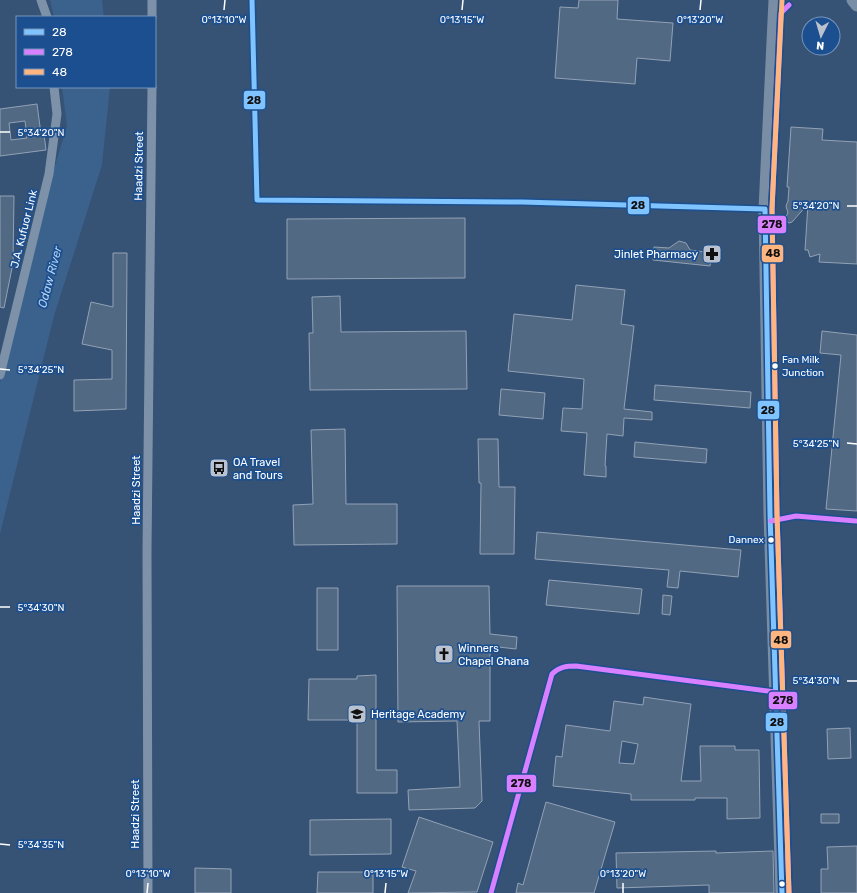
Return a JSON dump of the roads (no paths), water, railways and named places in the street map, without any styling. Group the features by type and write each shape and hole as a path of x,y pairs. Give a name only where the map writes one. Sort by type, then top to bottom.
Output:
{"street":[{"path":"41,0 47,16"},
{"path":"152,0 152,16"},
{"path":"782,893 770,506 765,209 775,5 784,0"},
{"path":"853,0 857,5"},
{"name":"J.A. Kufuor Link","path":"0,375 50,174 57,114 54,88"},
{"name":"Haadzi Street","path":"148,893 147,544 152,88"}],"water":[{"path":"50,0 102,0 104,16 54,16"},
{"name":"Odaw River","path":"62,88 110,88 102,165 54,316 0,534 0,383 50,182 67,126"}],"place":[{"name":"Jinlet Pharmacy","path":"712,254"},
{"name":"Fan Milk Junction","path":"775,366"},
{"name":"OA Travel and Tours","path":"219,468"},
{"name":"Dannex","path":"771,540"},
{"name":"Winners Chapel Ghana","path":"444,654"},
{"name":"Heritage Academy","path":"357,714"}]}
